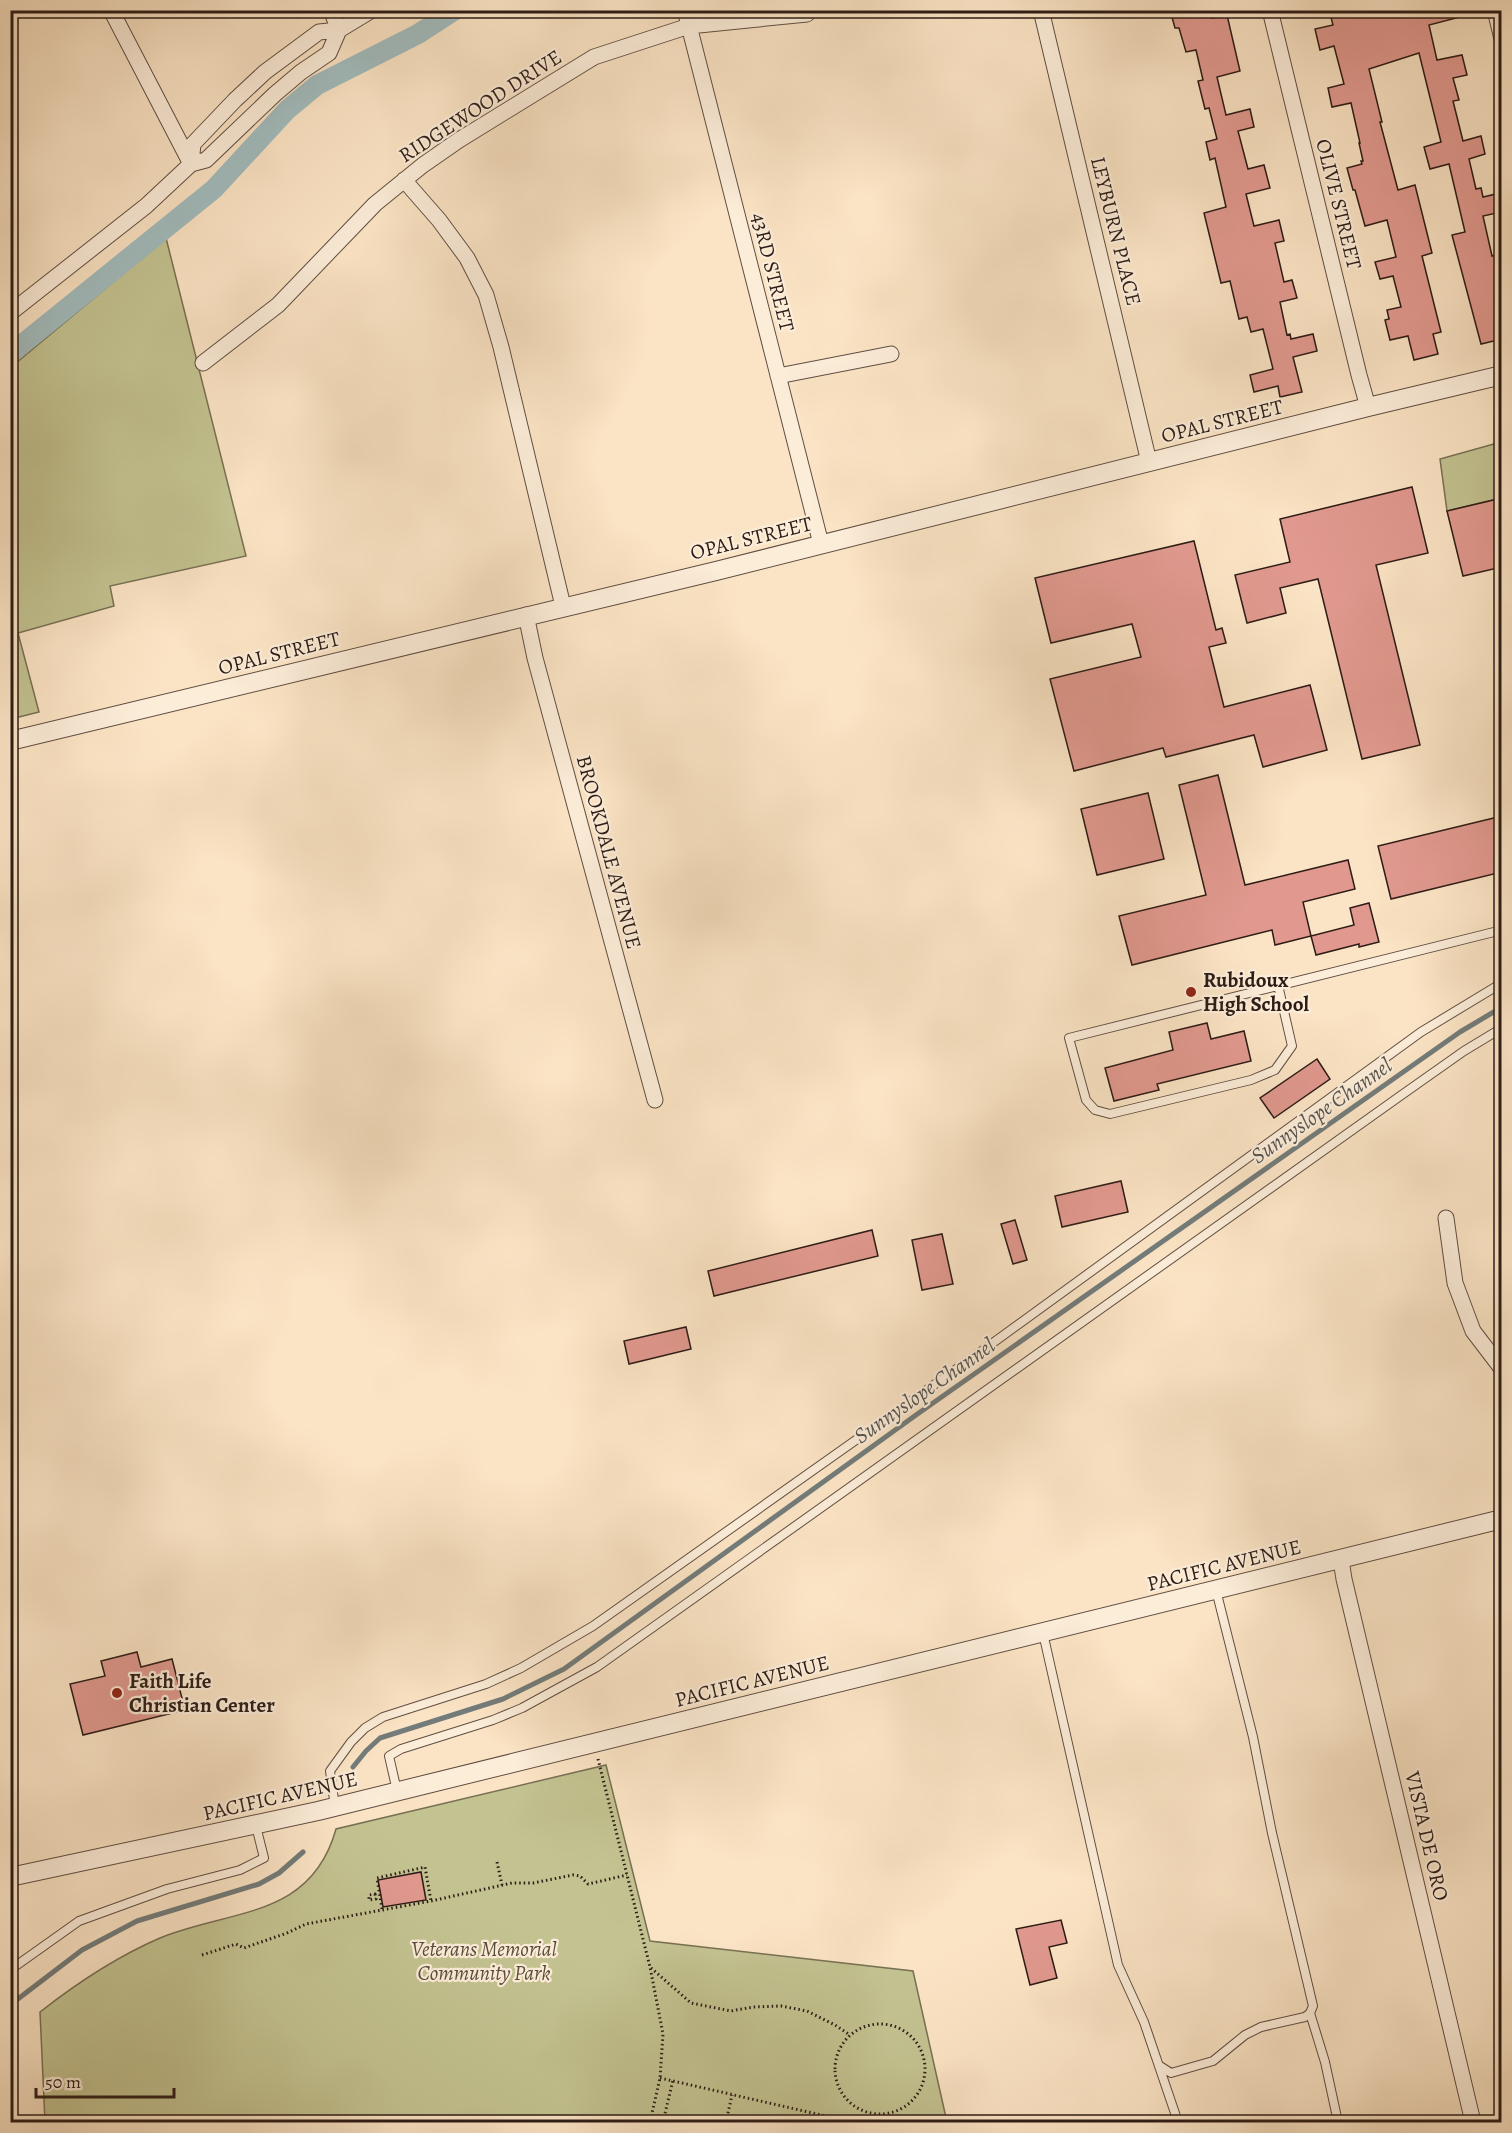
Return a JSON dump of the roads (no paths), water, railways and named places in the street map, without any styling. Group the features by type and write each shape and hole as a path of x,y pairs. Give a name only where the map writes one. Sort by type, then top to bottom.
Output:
{"street":[{"path":"111,10 191,164"},
{"path":"10,313 146,206 191,164 206,160 275,94 329,53 339,30 331,10"},
{"path":"191,164 193,144 265,72 319,32 339,30 372,10"},
{"name":"43RD STREET","path":"685,10 821,544"},
{"name":"LEYBURN PLACE","path":"1041,10 1149,462"},
{"name":"OLIVE STREET","path":"1270,10 1368,407"},
{"path":"1495,10 1502,39"},
{"name":"RIDGEWOOD DRIVE","path":"203,363 278,305 375,204 404,180 459,140 594,57 688,26 807,14"},
{"path":"404,180 467,258 486,295 504,358 563,606"},
{"path":"778,376 891,354"},
{"name":"OPAL STREET","path":"10,741 821,544 1502,375"},
{"name":"BROOKDALE AVENUE","path":"526,615 535,658 655,1100"},
{"path":"1446,1218 1455,1283 1473,1331 1495,1363 1502,1369"},
{"name":"PACIFIC AVENUE","path":"10,1877 335,1807 1502,1520"},
{"name":"VISTA DE ORO","path":"1341,1560 1473,2122"}],"lane":[{"path":"1278,986 1292,1046 1275,1070 1251,1080 1110,1114 1095,1110 1086,1100 1070,1038 1278,986 1502,930"},
{"path":"335,1807 330,1771 351,1742 365,1728 383,1717 486,1684 522,1668 593,1626 979,1353 1421,1032 1502,983"},
{"path":"397,1791 388,1756 401,1749 493,1720 597,1667 1402,1094 1502,1028"},
{"path":"1160,2066 1171,2073 1213,2061 1245,2035 1261,2027 1305,2017 1313,2006 1272,1833 1253,1737 1216,1590"},
{"path":"1043,1633 1118,1965 1144,2022 1178,2122"},
{"path":"10,1970 79,1921 167,1889 240,1870 264,1858 256,1825"},
{"path":"1310,2013 1325,2062 1338,2122"}],"waterway":[{"path":"10,354 214,189 287,110 317,85 418,34 455,10"},
{"name":"Sunnyslope Channel","path":"353,1767 380,1738 503,1699 564,1669 916,1415 1460,1032 1502,1007"},
{"name":"Sunnyslope Channel","path":"10,2005 82,1950 137,1921 259,1884 279,1873 303,1852"}],"place":[{"name":"Rubidoux High School","path":"1191,992"},
{"name":"Faith Life Christian Center","path":"117,1693"}],"park label":[{"name":"Veterans Memorial Community Park","path":"484,1961"}]}
